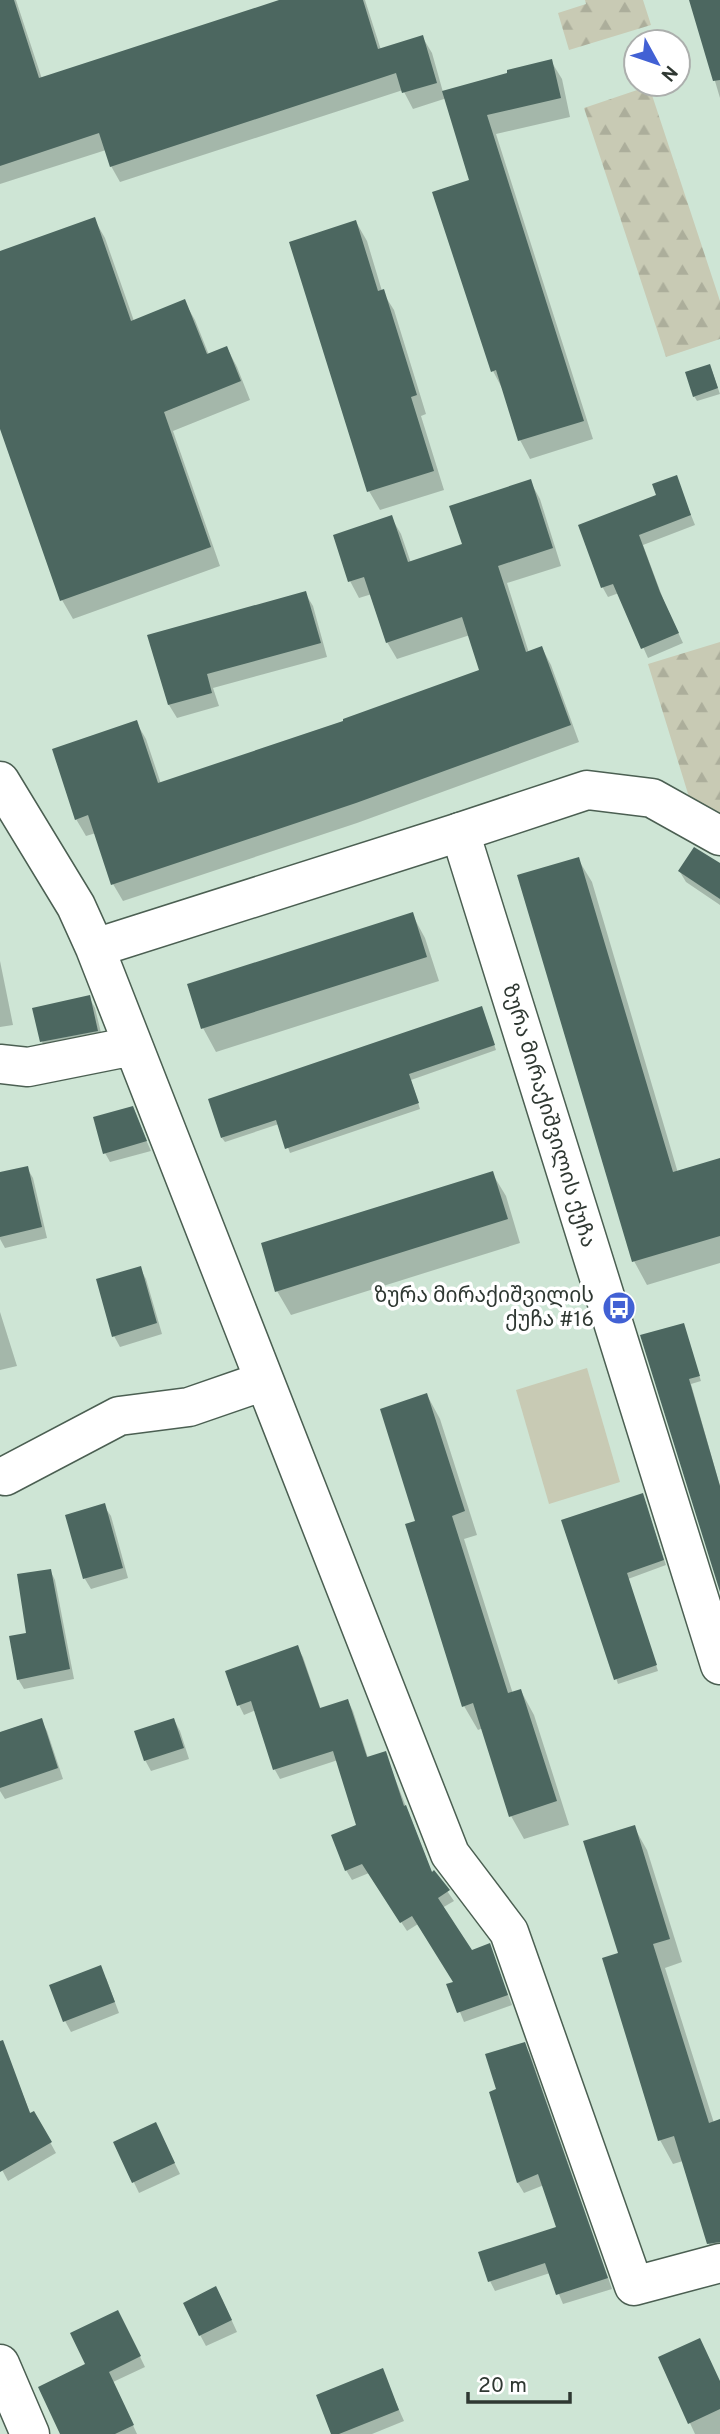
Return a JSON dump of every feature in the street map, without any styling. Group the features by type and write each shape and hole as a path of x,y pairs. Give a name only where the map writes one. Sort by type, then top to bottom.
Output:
{"street":[{"path":"0,781 76,906 94,948 450,1854 509,1933 634,2286 720,2263"},
{"path":"94,948 587,790 652,798 720,836"},
{"name":"ზურა მირაქიშვილის ქუჩა","path":"460,832 720,1665"},
{"path":"0,1063 28,1067 133,1046"},
{"path":"5,1476 119,1416 189,1407 264,1381"},
{"path":"0,2364 30,2434"}],"green space":[{"path":"585,0 643,0 651,25 622,28 622,34 569,50 558,13 586,4"},
{"path":"622,95 622,98 653,98 720,301 720,339 666,357 584,108"},
{"path":"720,642 720,820 689,797 648,664"},
{"path":"587,1368 620,1482 549,1504 516,1390"}],"building":[{"path":"0,0 14,0 39,78 279,0 363,0 378,49 423,35 437,83 402,93 396,73 110,167 99,133 0,166"},
{"path":"689,0 720,0 720,80 713,81"},
{"path":"552,59 561,98 487,115 584,421 518,441 496,370 491,372 432,192 469,180 442,91"},
{"path":"95,217 131,321 185,299 207,354 227,346 241,381 164,412 211,547 60,601 0,429 0,251"},
{"path":"356,220 378,291 384,289 417,395 411,397 434,471 367,492 289,242"},
{"path":"710,364 718,388 693,397 685,372"},
{"path":"677,475 691,515 639,535 679,633 641,649 613,584 601,588 578,525 656,495 652,484"},
{"path":"531,479 553,548 498,566 526,652 542,646 571,725 356,803 111,885 88,815 75,820 52,749 137,720 158,783 343,721 479,670 462,617 386,643 364,577 348,582 333,535 392,515 408,562 462,544 449,506"},
{"path":"306,591 321,643 207,674 212,693 168,705 147,635"},
{"path":"694,847 720,863 720,899 678,871"},
{"path":"579,857 673,1172 720,1158 720,1236 632,1262 517,875"},
{"path":"413,912 427,957 201,1029 187,984"},
{"path":"90,995 98,1031 40,1042 32,1008"},
{"path":"482,1006 495,1045 409,1074 419,1103 285,1149 276,1120 221,1138 208,1099"},
{"path":"133,1106 147,1141 103,1154 93,1117"},
{"path":"28,1166 42,1227 0,1237 0,1172"},
{"path":"493,1171 508,1219 275,1292 261,1243"},
{"path":"141,1266 157,1323 112,1337 96,1279"},
{"path":"684,1323 700,1376 689,1379 720,1486 720,1592 640,1335"},
{"path":"427,1393 465,1511 452,1516 508,1693 521,1689 557,1801 509,1817 473,1703 462,1707 405,1524 415,1521 380,1409"},
{"path":"643,1493 664,1560 627,1573 657,1665 614,1680 561,1520"},
{"path":"105,1503 123,1568 83,1579 65,1515"},
{"path":"51,1569 70,1669 17,1680 9,1636 26,1633 17,1574"},
{"path":"298,1645 320,1708 348,1699 367,1757 386,1751 404,1806 406,1805 432,1872 434,1870 450,1890 438,1898 472,1950 490,1943 508,1995 457,2013 446,1984 453,1982 412,1916 400,1923 362,1864 345,1871 331,1835 356,1825 333,1751 273,1770 251,1701 237,1706 225,1671"},
{"path":"42,1718 58,1768 0,1788 0,1732"},
{"path":"174,1718 184,1748 144,1761 134,1731"},
{"path":"635,1825 670,1939 653,1944 709,2123 720,2119 720,2242 707,2244 674,2136 658,2141 602,1958 618,1953 583,1841"},
{"path":"101,1965 115,2002 63,2022 49,1985"},
{"path":"3,2040 30,2113 34,2111 52,2142 0,2172 0,2041"},
{"path":"525,2042 608,2278 556,2295 545,2263 488,2282 478,2252 556,2227 538,2174 517,2183 489,2092 496,2089 485,2054"},
{"path":"156,2122 175,2163 132,2183 113,2142"},
{"path":"216,2286 232,2320 199,2336 183,2303"},
{"path":"118,2310 141,2356 109,2372 134,2425 115,2434 60,2434 38,2387 85,2364 70,2333"},
{"path":"700,2338 720,2381 720,2409 688,2424 658,2357"},
{"path":"383,2368 399,2410 339,2434 331,2434 316,2395"}],"place":[{"name":"ზურა მირაქიშვილის ქუჩა #16","path":"619,1308"}]}
